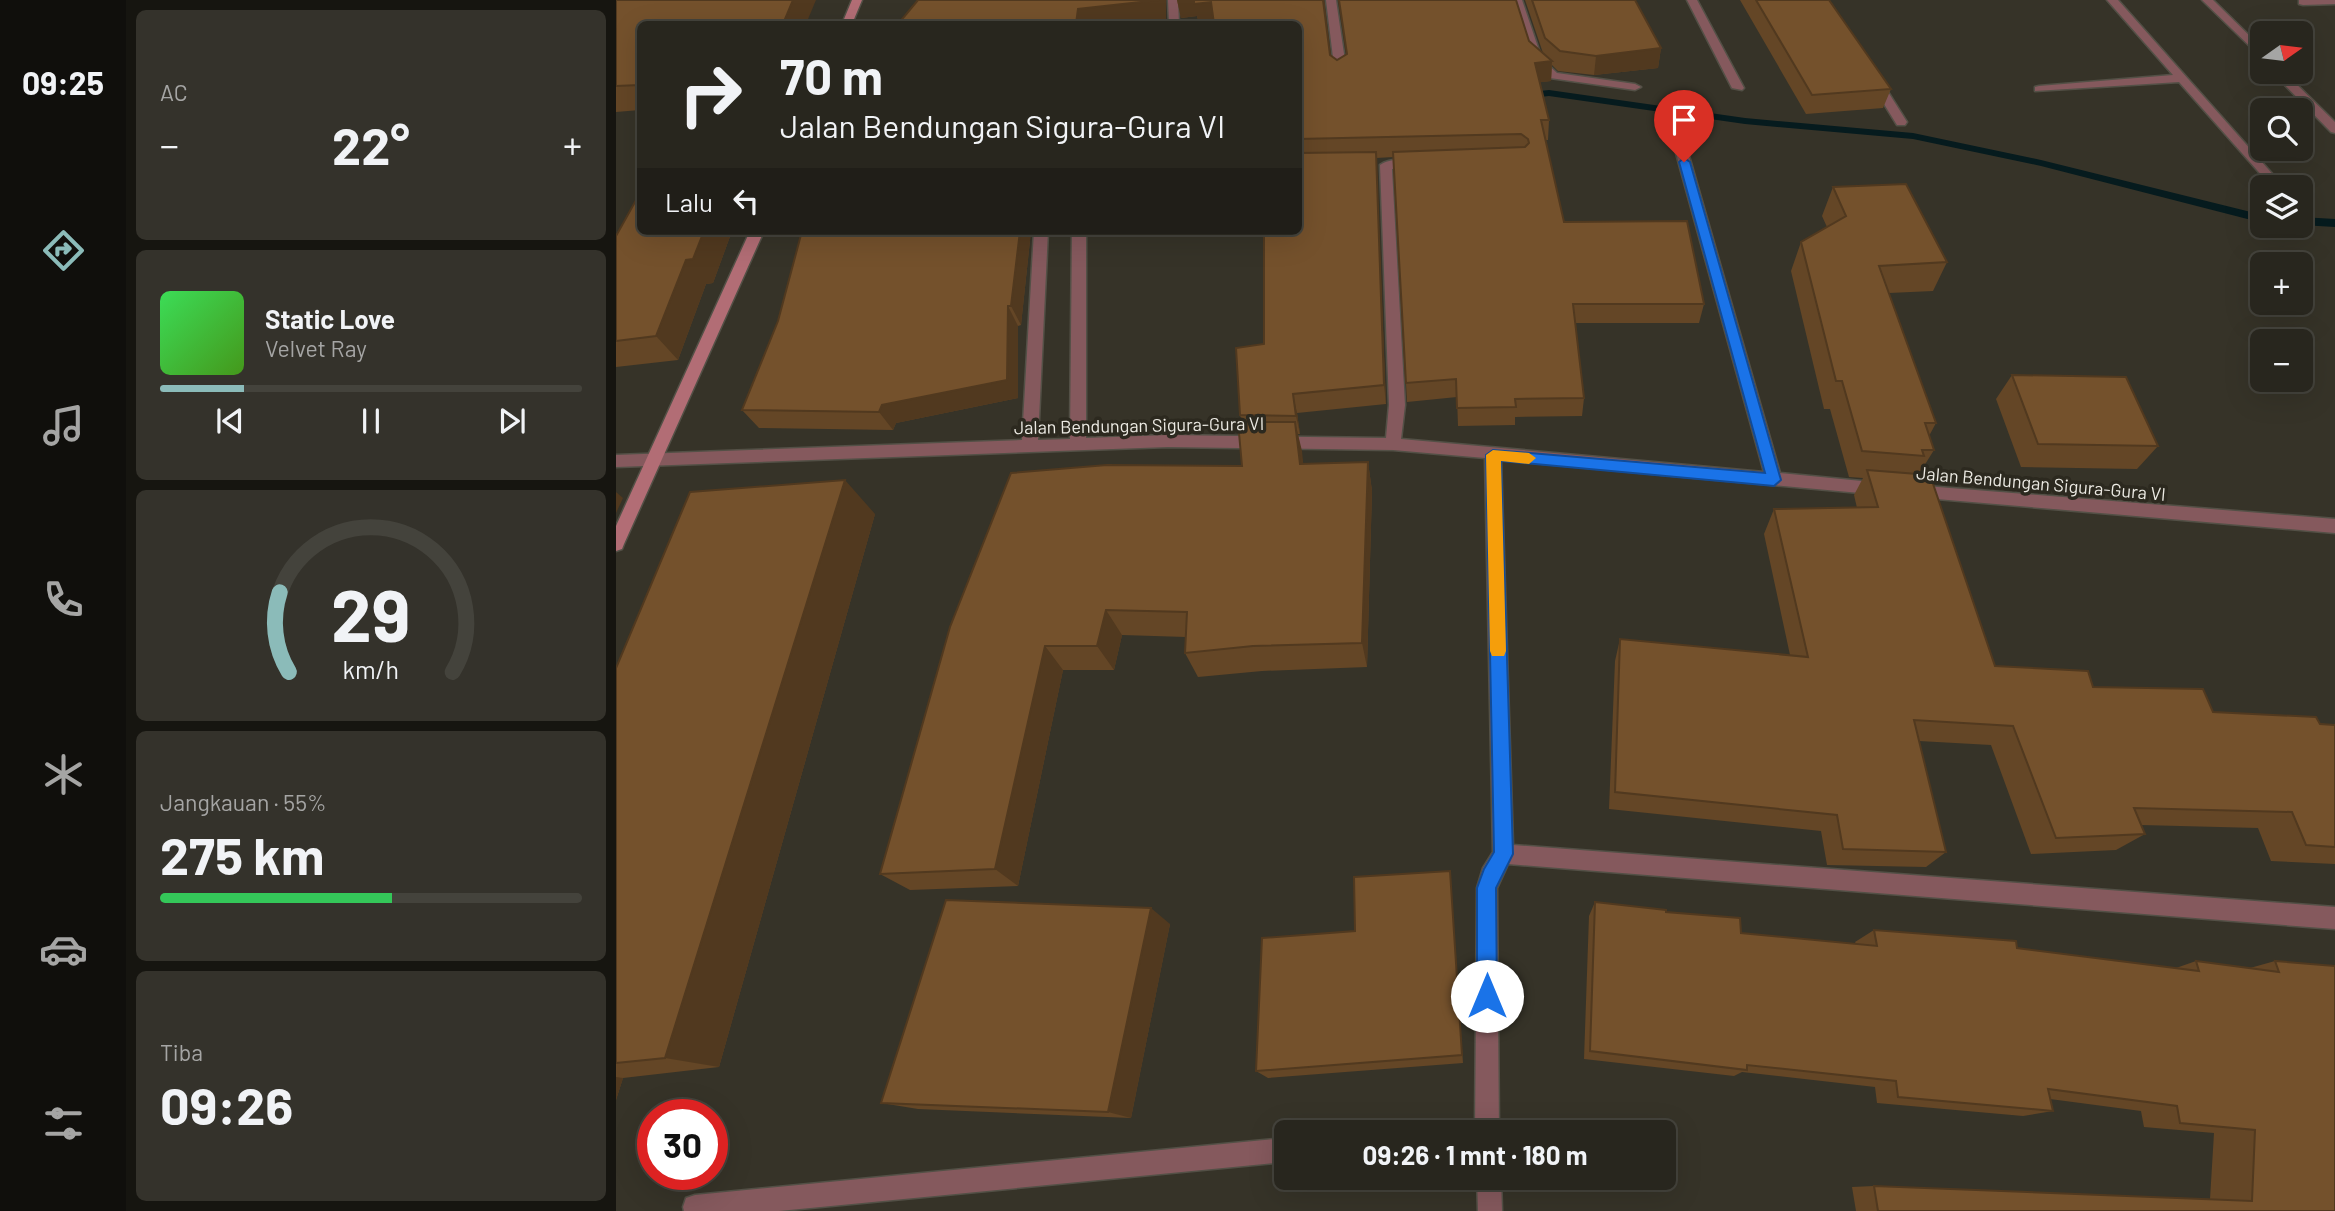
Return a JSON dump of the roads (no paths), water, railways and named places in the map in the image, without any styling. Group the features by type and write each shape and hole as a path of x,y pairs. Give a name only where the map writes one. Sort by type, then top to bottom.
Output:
{"main road":[{"path":"848,21 857,0"},
{"path":"616,544 755,235"}],"street":[{"path":"1173,0 1174,21"},
{"path":"1331,0 1341,74"},
{"path":"1517,0 1537,60 1554,76 1635,87"},
{"path":"1692,0 1738,88"},
{"path":"2112,0 2267,175"},
{"path":"2207,0 2250,44"},
{"path":"2303,2 2335,1"},
{"path":"1867,66 1901,122"},
{"path":"2039,89 2182,78"},
{"path":"2290,84 2335,129"},
{"path":"1677,135 1774,480"},
{"path":"1393,444 1397,405 1380,165 1426,164"},
{"path":"1030,446 1041,235"},
{"path":"1078,443 1079,235"},
{"name":"Jalan Bendungan Sigura-Gura VI","path":"616,461 1168,441 1393,444 1774,480 2335,526"},
{"path":"1487,1120 1487,888 1490,875 1503,854 1493,455"},
{"path":"1503,854 2335,918"},
{"path":"695,1207 1274,1151"},
{"path":"1489,1190 1490,1211"}],"waterway":[{"path":"1522,96 1549,93 1745,121 1913,136 2041,163 2250,216"},
{"path":"2313,222 2335,223"}]}
